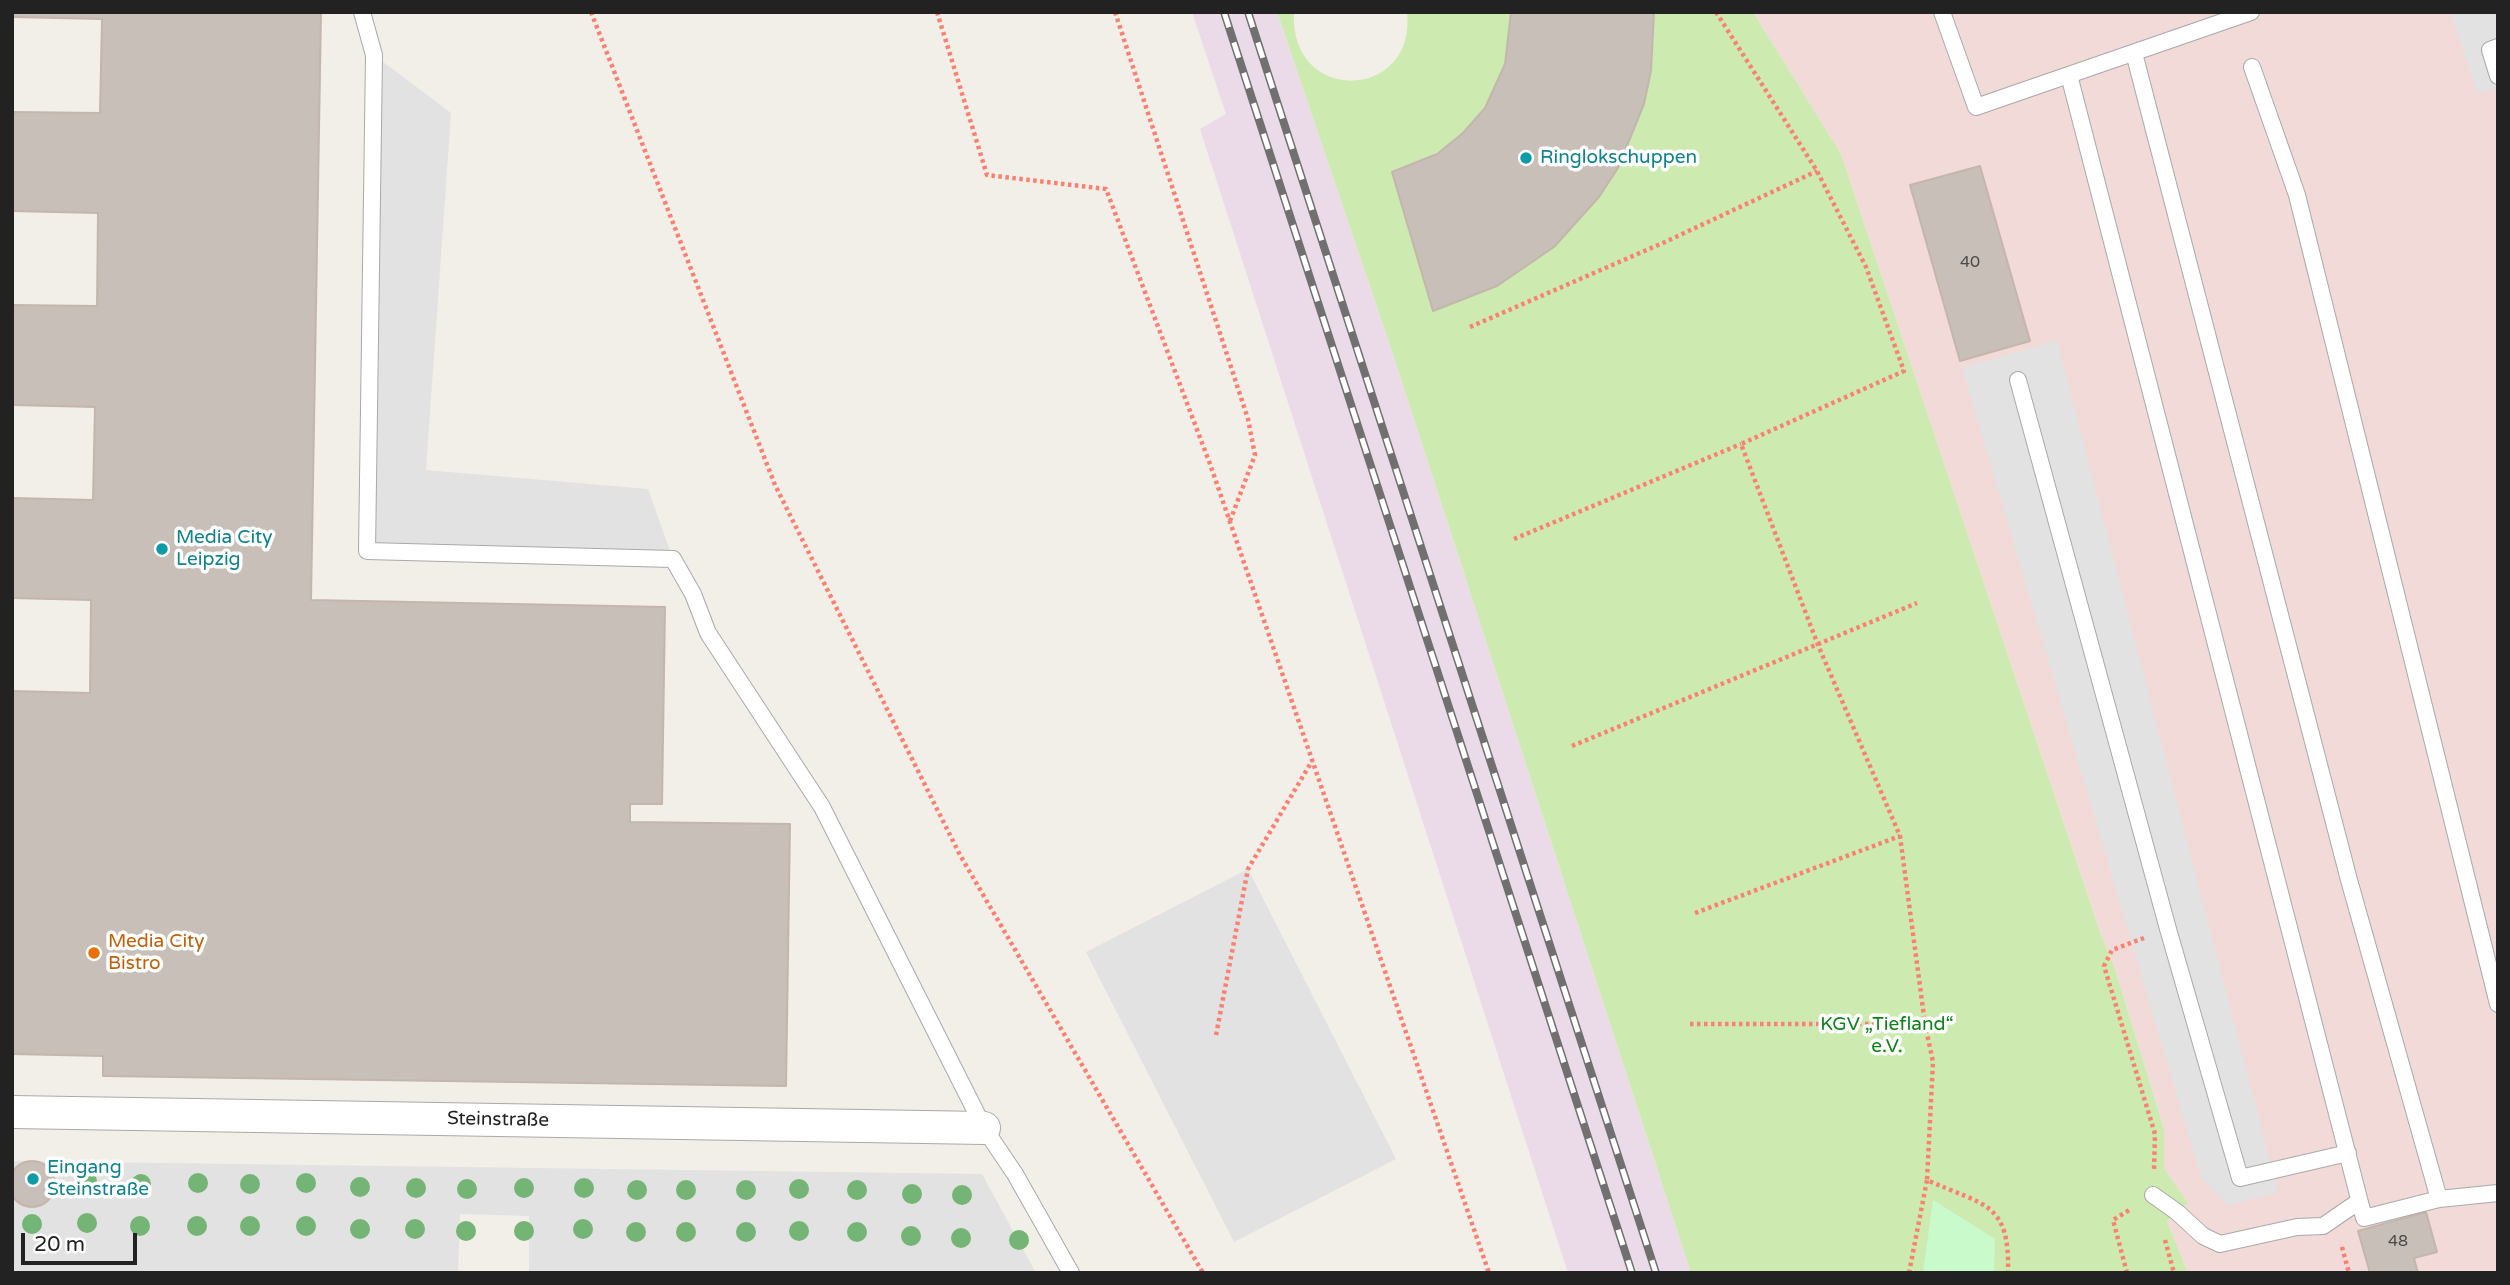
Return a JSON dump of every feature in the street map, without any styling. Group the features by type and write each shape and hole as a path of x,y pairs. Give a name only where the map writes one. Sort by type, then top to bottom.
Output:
{"street":[{"name":"Steinstraße","path":"12,1112 984,1128"}],"lane":[{"path":"362,12 374,55 367,551 673,559 693,594 708,633 822,807 984,1128 1015,1174 1071,1273"},
{"path":"1942,12 1976,107 2243,14"},
{"path":"2498,47 2490,50 2498,76"},
{"path":"2134,53 2349,880 2439,1199"},
{"path":"2252,67 2297,195 2498,1004"},
{"path":"2070,75 2364,1218 2439,1199 2498,1193"},
{"path":"2018,380 2168,929 2240,1178 2347,1153"},
{"path":"2153,1195 2203,1236 2220,1244 2297,1227 2323,1226 2358,1202"}],"path":[{"path":"591,12 775,485 960,855 1203,1273"},
{"path":"936,12 987,175 1106,189 1230,522 1489,1273"},
{"path":"1115,12 1248,419 1255,455 1230,522"},
{"path":"1514,538 1741,444 1904,372 1867,267 1817,171 1716,12"},
{"path":"1471,327 1665,242 1817,171"},
{"path":"1741,444 1818,645 1900,836 1925,1024 1933,1062 1927,1180 1909,1273"},
{"path":"1572,746 1917,603"},
{"path":"1216,1035 1248,869 1312,761"},
{"path":"1695,913 1900,836"},
{"path":"2168,929 2112,950 2104,966 2155,1134 2153,1195 2174,1273"},
{"path":"1690,1024 1925,1024"},
{"path":"1927,1180 1993,1211 2005,1226 2009,1242 2008,1273"},
{"path":"2127,1273 2113,1220 2153,1195"}],"shaded area":[{"path":"1192,12 1277,12 1390,345 1691,1273 1568,1273 1200,129 1226,114"},
{"path":"1753,12 2498,12 2498,1273 2188,1273 2167,1221 2188,1203 2164,1168 2164,1129 2114,966 2102,938 1841,154"},
{"path":"2450,12 2498,12 2498,87 2478,94"},
{"path":"374,55 451,113 426,470 648,489 673,559 367,551"},
{"path":"2057,341 2278,1192 2228,1206 2201,1177 1962,368"},
{"path":"1248,869 1396,1159 1234,1242 1086,952"},
{"path":"12,1161 982,1174 1036,1273 529,1273 529,1216 460,1214 458,1273 12,1273"}],"green space":[{"name":"KGV „Tiefland“ e.V.","path":"1277,12 1294,12 1298,43 1311,64 1330,77 1352,81 1374,76 1393,63 1405,41 1407,12 1511,12 1505,66 1488,103 1476,119 1447,146 1430,157 1392,173 1434,310 1483,290 1526,265 1564,235 1596,200 1621,159 1640,115 1651,65 1654,12 1753,12 1841,154 2102,938 2114,966 2164,1129 2164,1168 2188,1203 2167,1221 2188,1273 1691,1273 1390,345"},
{"path":"1933,1200 1995,1239 1994,1273 1923,1273"}],"building":[{"name":"Media City Leipzig","path":"12,12 321,12 311,600 665,607 662,804 630,804 630,822 790,824 786,1086 103,1076 103,1056 12,1054 12,691 90,693 91,600 12,598 12,498 93,500 95,407 12,405 12,305 97,306 98,213 12,211 12,112 100,113 102,19 12,17"},
{"name":"Ringlokschuppen","path":"1511,12 1654,12 1651,71 1644,104 1618,168 1599,197 1554,247 1497,286 1433,311 1392,172 1437,154 1463,133 1485,108 1505,64"},
{"path":"1980,166 2030,341 1960,361 1910,185"},
{"name":"Eingang Steinstraße","path":"32,1161 41,1162 48,1168 54,1175 54,1193 48,1200 41,1206 32,1207 23,1206 16,1200 10,1193 9,1184 10,1175 16,1168 23,1162"},
{"path":"2426,1212 2437,1252 2414,1258 2418,1273 2370,1273 2358,1231"}],"railway":[{"path":"1224,12 1632,1273"},
{"path":"1248,12 1656,1273"}],"place":[{"name":"Ringlokschuppen","path":"1526,158"},
{"name":"Media City Leipzig","path":"162,549"},
{"name":"Media City Bistro","path":"94,953"},
{"name":"Eingang Steinstraße","path":"33,1179"}]}
